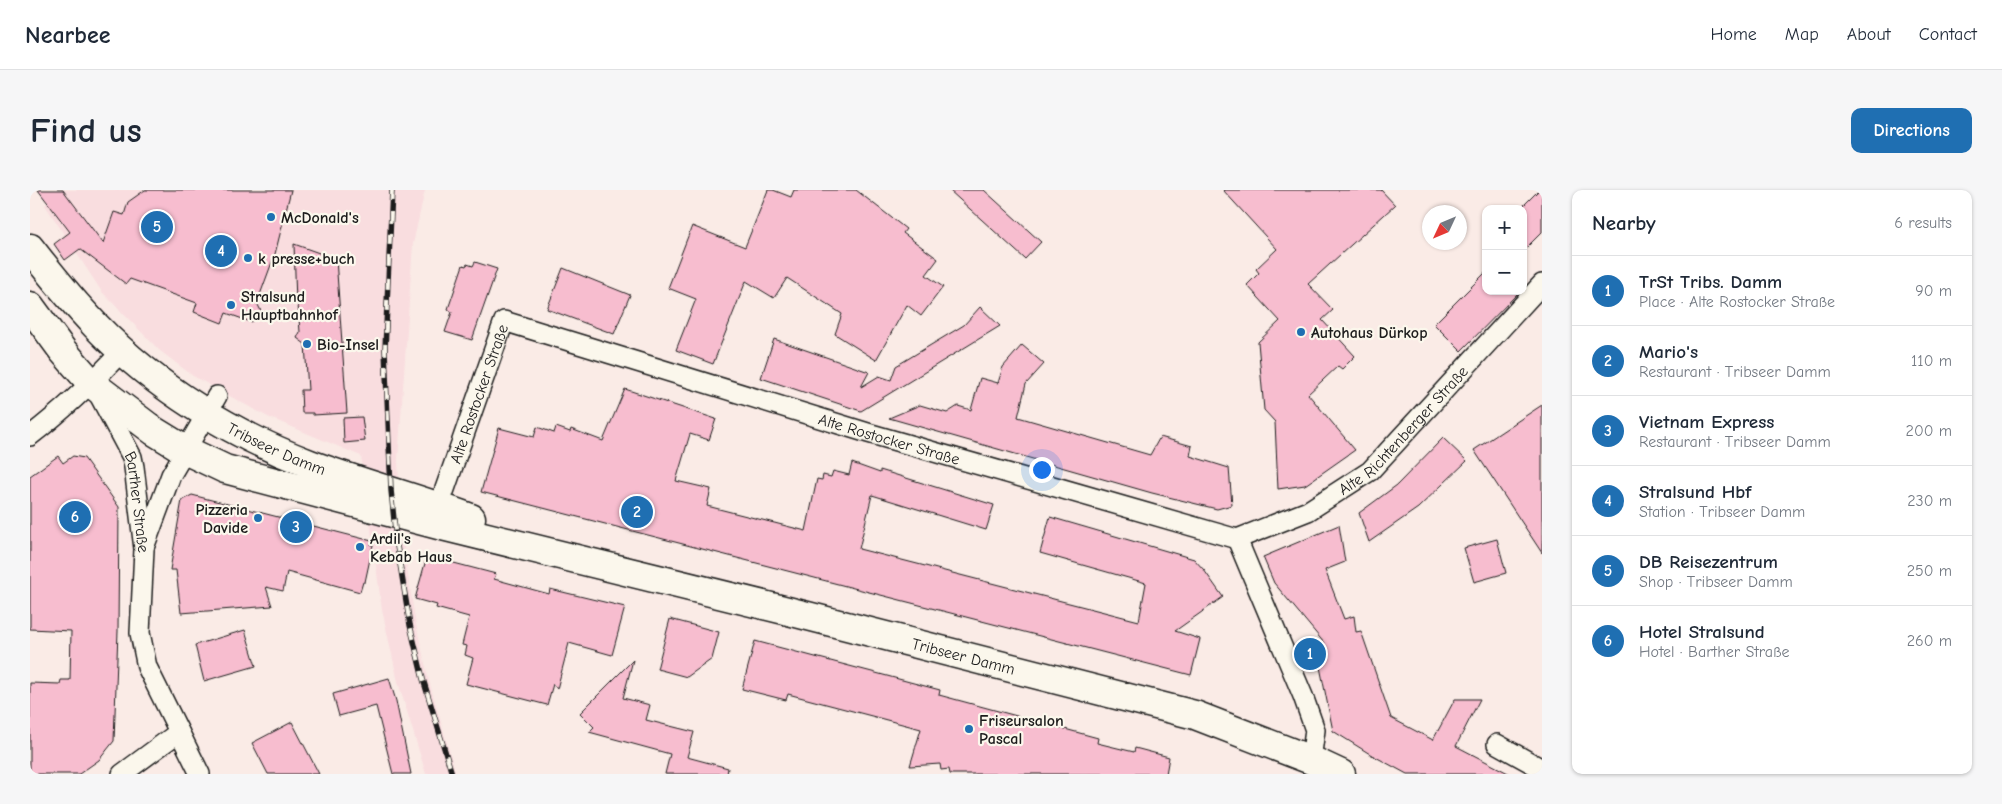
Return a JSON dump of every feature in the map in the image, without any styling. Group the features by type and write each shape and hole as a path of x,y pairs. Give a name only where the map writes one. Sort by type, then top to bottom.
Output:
{"main road":[{"name":"Tribseer Damm","path":"30,248 78,307 122,351 158,380 212,404 269,447 311,464 439,506 580,560"},
{"name":"Tribseer Damm","path":"30,306 63,351 92,384 154,431 185,450 226,468 442,526 788,611 1195,715 1311,760 1341,774"}],"street":[{"name":"Alte Richtenberger Straße","path":"1237,539 1308,511 1370,471 1542,284"},
{"name":"Alte Rostocker Straße","path":"439,506 504,321 868,432 1237,539"},
{"path":"30,436 61,412 92,384 122,351"},
{"name":"Barther Straße","path":"92,384 132,457 144,549"},
{"name":"Barther Straße","path":"144,549 171,475 212,404"},
{"path":"1237,539 1303,696 1314,730 1311,760"},
{"path":"144,549 140,633 147,667 200,774"},
{"path":"122,774 179,732"},
{"path":"1497,744 1542,768"}],"shaded area":[{"path":"64,190 425,190 413,244 398,460 401,530 415,620 429,681 456,774 426,774 398,682 382,610 361,456 268,417 193,376 159,350 102,292 45,205"}],"building":[{"name":"Stralsund Hauptbahnhof","path":"38,190 63,190 103,243 114,212 124,215 128,202 145,190 291,190 275,254 257,303 261,311 259,318 251,322 226,313 222,323 194,312 197,303 130,279 126,284 80,249 65,260 54,244 70,232"},
{"path":"768,190 791,197 794,190 856,190 906,229 903,233 938,259 926,275 943,287 921,316 907,305 876,360 835,334 842,314 787,278 774,298 746,281 713,364 676,350 696,299 668,288 692,226 745,247"},
{"path":"949,190 984,190 1041,242 1025,259"},
{"name":"Autohaus Dürkop","path":"1223,190 1381,190 1395,205 1308,284 1333,310 1322,320 1355,356 1342,369 1338,366 1308,394 1355,450 1305,485 1278,489 1275,422 1264,410 1258,342 1280,321 1247,285 1259,273 1256,269 1277,249"},
{"path":"1539,190 1542,190 1542,232 1527,247 1527,205 1524,205"},
{"path":"294,244 336,259 347,413 313,415 313,413 302,413 301,390 308,390 305,344 297,338 300,332 298,304 296,303"},
{"path":"475,262 497,269 472,340 445,332 452,312 448,309 463,265 473,266"},
{"path":"563,268 630,295 614,334 547,309"},
{"path":"1482,276 1482,295 1516,295 1461,351 1434,324"},
{"path":"980,307 1000,326 861,411 761,378 774,339 869,372 861,387 879,376 891,380 896,366 964,325"},
{"path":"1022,345 1044,364 1026,384 1018,417 1150,455 1160,437 1192,446 1190,456 1229,468 1232,505 1217,509 1152,493 889,418 920,405 947,413 958,406 971,410 980,378 998,383 1003,367"},
{"path":"625,389 716,419 709,440 690,434 676,481 711,489 707,506 806,531 817,479 822,480 823,475 831,477 833,471 849,475 852,463 880,473 880,470 994,505 986,530 872,495 859,549 1139,621 1146,583 1040,553 1050,517 1194,559 1223,597 1175,631 1200,639 1191,675 481,492 499,428 534,437 537,427 554,433 556,427 570,432 571,429 603,441"},
{"path":"1542,405 1542,553 1474,450"},
{"path":"362,417 365,441 344,443 343,418"},
{"path":"1443,438 1467,461 1418,508 1369,542 1359,513 1397,485"},
{"path":"58,456 63,463 73,456 84,458 119,507 118,631 114,741 99,760 79,774 30,774 30,683 60,684 61,680 70,680 71,631 30,629 30,476"},
{"path":"192,495 372,541 371,545 373,545 365,582 363,582 360,592 287,572 283,591 266,587 272,606 181,613 176,570 170,570 182,500"},
{"path":"1339,525 1345,562 1325,570 1344,619 1354,616 1356,632 1361,631 1391,718 1433,740 1455,699 1480,699 1456,746 1510,774 1407,774 1333,731 1316,647 1325,644 1274,583 1263,557"},
{"path":"1497,539 1506,573 1474,582 1464,548"},
{"path":"427,556 496,574 494,579 549,594 550,589 625,607 612,655 569,643 557,689 553,684 547,705 466,684 473,658 465,655 467,646 462,645 469,617 436,608 437,605 415,599"},
{"path":"670,619 719,632 712,659 687,677 657,669"},
{"path":"245,630 256,666 204,681 195,645"},
{"path":"755,641 940,690 939,695 1098,738 1097,743 1134,752 1135,748 1169,757 1166,774 950,774 949,769 941,770 940,764 910,766 921,729 788,694 786,700 742,689"},
{"path":"633,660 623,698 650,705 646,720 694,732 687,757 728,768 727,774 665,774 670,754 589,732 594,727 580,713"},
{"path":"389,678 396,701 411,774 393,774 376,706 339,716 333,694"},
{"path":"292,722 319,774 268,774 252,743"}],"railway":[{"path":"392,190 385,350 391,490 396,540 410,625 423,679 452,774"}],"place":[{"name":"McDonald's","path":"271,217"},
{"name":"DB Reisezentrum","path":"157,227"},
{"name":"Stralsund Hbf","path":"221,251"},
{"name":"k presse+buch","path":"248,258"},
{"name":"Stralsund Hauptbahnhof","path":"231,305"},
{"name":"Autohaus Dürkop","path":"1301,332"},
{"name":"Bio-Insel","path":"307,344"},
{"name":"Mario's","path":"637,512"},
{"name":"Hotel Stralsund","path":"75,517"},
{"name":"Pizzeria Davide","path":"258,518"},
{"name":"Vietnam Express","path":"296,527"},
{"name":"Ardil's Kebab Haus","path":"360,547"},
{"name":"TrSt Tribs. Damm","path":"1310,654"},
{"name":"Friseursalon Pascal","path":"969,729"}]}
